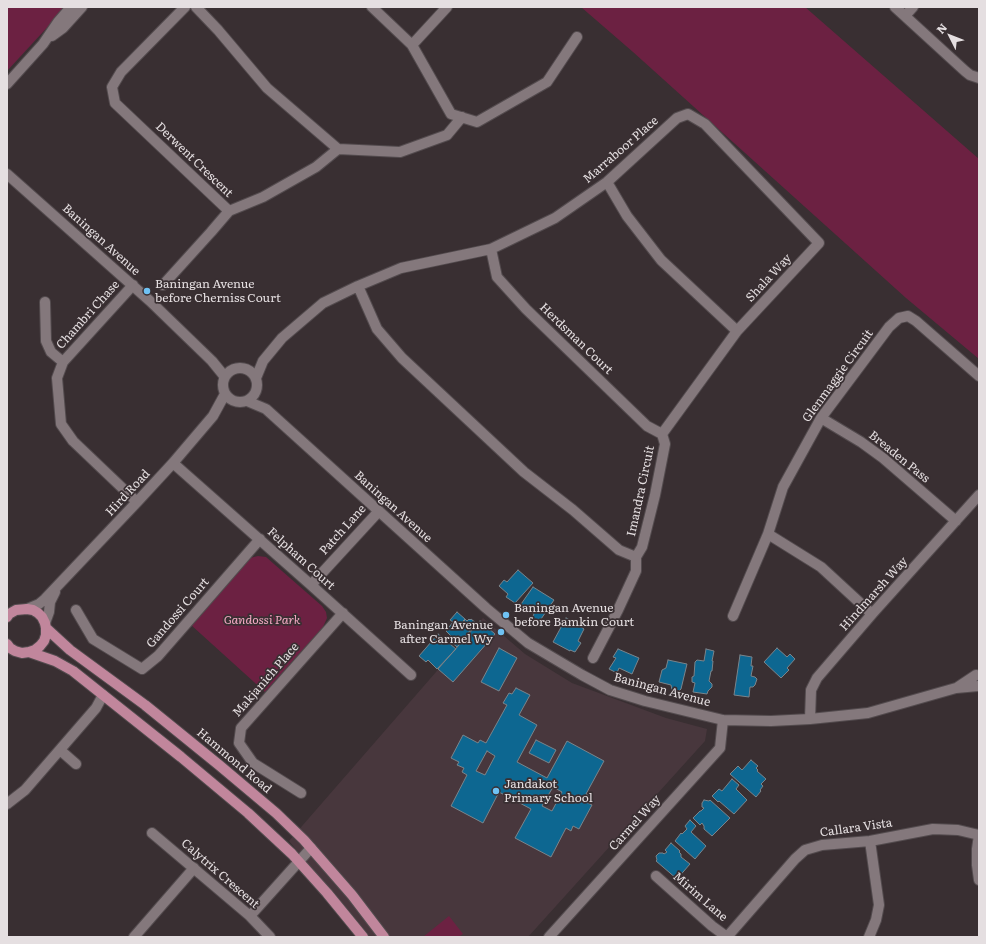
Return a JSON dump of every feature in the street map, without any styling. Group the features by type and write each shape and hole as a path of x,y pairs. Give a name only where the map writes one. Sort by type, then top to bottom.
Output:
{"main road":[{"path":"7,606 25,609"},
{"path":"7,617 16,610 25,609"},
{"name":"Hammond Road","path":"25,609 38,613 46,625 70,650 145,705 276,813 304,840 352,895 384,937"},
{"path":"7,644 15,651 22,653 35,650 44,641 46,625"},
{"path":"29,652 55,661 73,671 181,756 248,813 299,861 327,892 363,937"}],"street":[{"path":"7,84 43,44 58,22 71,7"},
{"path":"43,44 63,28 82,7"},
{"name":"Derwent Crescent","path":"185,7 121,72 112,87 116,104 228,211 263,197 303,175 316,167 338,149"},
{"path":"196,7 218,30 266,88 338,149 400,152 447,135 462,117"},
{"path":"372,7 412,45 451,114 477,122 547,82 577,37"},
{"path":"412,45 448,7"},
{"path":"895,7 965,71 970,75 979,78"},
{"path":"905,16 913,7"},
{"name":"Marraboor Place","path":"256,378 263,361 282,338 323,302 401,268 491,249 555,218 607,182 677,118 688,114 706,124 819,243"},
{"name":"Baningan Avenue","path":"7,174 133,285 212,361 229,373"},
{"path":"607,182 627,216 661,260 737,331"},
{"path":"163,285 228,211"},
{"name":"Shala Way","path":"737,331 819,243"},
{"name":"Herdsman Court","path":"491,249 497,276 526,310 647,426 662,434"},
{"name":"Chambri Chase","path":"133,285 63,362 57,378 60,424 73,441 137,502"},
{"name":"Imandra Circuit","path":"358,286 377,329 402,358 524,472 573,510 619,550 636,557 642,546 655,495 664,444 662,434 737,331"},
{"name":"Chambri Chase","path":"45,302 46,342 51,352 63,362"},
{"name":"Glenmaggie Circuit","path":"733,616 768,534 783,487 821,418 889,327 899,318 908,316 916,321 979,376"},
{"path":"244,368 263,361"},
{"path":"238,368 250,370 256,378 258,384 257,390 252,398 241,403 229,399 223,388 223,382 229,373 238,368"},
{"name":"Baningan Avenue","path":"257,390 266,409"},
{"name":"Hird Road","path":"25,609 39,604 45,599 137,502 214,416 225,394"},
{"name":"Baningan Avenue","path":"247,401 266,409 486,608 530,645 610,690 645,701 723,720 771,720 810,719 868,713 956,688 979,686"},
{"name":"Hird Road","path":"214,416 235,402"},
{"name":"Breaden Pass","path":"821,418 861,442 883,458 956,521"},
{"name":"Felpham Court","path":"173,463 411,675"},
{"name":"Hindmarsh Way","path":"810,719 810,690 817,678 872,614 979,496"},
{"name":"Patch Lane","path":"311,585 379,511"},
{"path":"768,534 821,567 872,614"},
{"name":"Gandossi Court","path":"76,610 93,639 142,669 158,656 260,539"},
{"path":"593,658 636,571 636,557"},
{"name":"Hird Road","path":"46,625 50,602 59,585"},
{"name":"Makjanich Place","path":"301,793 253,763 239,743 241,728 343,613"},
{"path":"977,671 976,681 979,686"},
{"name":"Baningan Avenue","path":"956,688 977,671"},
{"path":"7,804 25,790 96,708 103,695"},
{"name":"Carmel Way","path":"551,936 720,748 723,720"},
{"path":"60,750 76,764"},
{"name":"Callara Vista","path":"727,937 795,859 805,850 822,845 870,841 933,829 958,830 979,835"},
{"name":"Calytrix Crescent","path":"152,833 250,916 270,937"},
{"path":"979,835 977,865 979,880"},
{"path":"869,937 876,920 879,904 870,841"},
{"path":"250,916 311,848"},
{"path":"134,937 194,868"},
{"name":"Mirim Lane","path":"656,876 712,926 727,937"}],"shaded area":[{"name":"Jandakot Primary School","path":"483,618 525,654 572,683 666,718 707,729 705,741 528,937 368,937 289,841"}],"green space":[{"path":"7,7 66,7 7,71"},
{"path":"581,7 805,7 979,159 979,359 906,298"},
{"name":"Gandossi Park","path":"258,556 266,557 322,606 326,612 327,618 323,627 265,692 191,625 243,564 250,558"},
{"path":"449,916 463,934 458,937 423,937"}],"building":[{"path":"518,570 533,583 515,603 506,597 508,594 499,586 504,580 507,582"},
{"path":"533,587 554,600 539,622 532,618 534,614 529,610 527,613 519,607"},
{"path":"457,612 465,619 467,621 471,619 476,623 457,647 448,639 451,636 446,631 453,622 450,620"},
{"path":"566,618 584,629 578,641 581,643 575,652 553,642"},
{"path":"480,621 495,634 453,682 438,669"},
{"path":"438,634 456,649 437,669 428,660 426,662 419,656"},
{"path":"499,648 517,658 499,691 481,682"},
{"path":"777,648 787,657 790,654 795,659 787,668 789,670 781,678 764,662"},
{"path":"618,649 639,658 632,674 619,668 617,673 609,669 616,658 613,657"},
{"path":"706,649 714,651 712,671 709,681 712,684 712,687 707,694 693,692 695,683 692,682 695,662 697,660 704,661"},
{"path":"740,655 752,657 751,666 753,666 751,676 757,679 755,685 750,687 749,697 734,695"},
{"path":"668,660 687,664 681,689 678,692 674,692 672,690 671,685 659,682 662,670 666,668"},
{"path":"516,688 530,695 519,715 537,725 517,762 547,778 567,741 604,761 586,794 589,796 586,802 592,805 579,829 573,826 571,831 566,828 551,857 515,838 531,809 499,792 483,823 451,806 467,775 462,772 464,768 457,765 459,762 451,758 463,735 478,743 480,740 486,743 507,705 503,703 509,693 512,694","holes":["487,751 495,756 485,775 476,771","553,787 562,792 552,811 542,806"]},
{"path":"536,740 556,750 549,763 529,753"},
{"path":"751,760 758,766 756,768 758,770 757,771 766,779 761,784 763,786 756,797 730,774 738,766 742,770"},
{"path":"732,779 739,785 736,789 747,800 734,814 712,796 719,789 722,791"},
{"path":"704,800 710,800 730,818 712,836 704,829 702,823 700,825 693,818 704,808 702,807 702,803"},
{"path":"690,820 696,826 691,832 706,846 695,859 675,841 681,833 682,834 687,829 685,826"},
{"path":"671,843 680,851 681,857 690,864 677,879 656,861 656,856 659,853 664,854 667,852 665,850"}],"place":[{"name":"Baningan Avenue before Cherniss Court","path":"147,291"},
{"name":"Baningan Avenue before Bamkin Court","path":"506,615"},
{"name":"Baningan Avenue after Carmel Wy","path":"501,632"},
{"name":"Jandakot Primary School","path":"496,791"}]}
